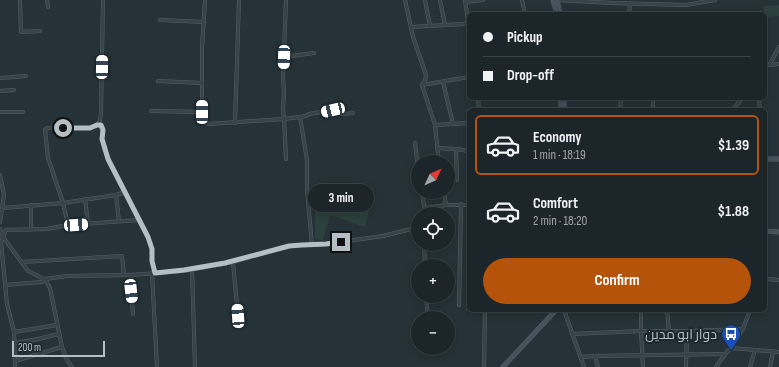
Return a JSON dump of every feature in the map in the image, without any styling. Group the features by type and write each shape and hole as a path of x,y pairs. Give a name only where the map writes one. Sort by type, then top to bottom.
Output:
{"street":[{"path":"20,0 21,32 40,31"},
{"path":"47,0 48,7"},
{"path":"68,226 63,203 48,158 45,130 47,128 90,128 97,125 100,121 103,0"},
{"path":"205,0 202,48 202,112 206,123 284,119 333,110 342,114 353,112"},
{"path":"235,122 239,0"},
{"path":"286,0 283,77 286,159"},
{"path":"405,0 413,37 426,76 422,85"},
{"path":"425,0 430,26"},
{"path":"440,0 445,25"},
{"path":"467,14 465,1 483,0"},
{"path":"522,0 525,12"},
{"path":"554,0 557,12"},
{"path":"560,12 557,0 686,6 703,1 715,0"},
{"path":"629,12 630,4"},
{"path":"160,20 204,22"},
{"path":"412,27 464,24 467,22"},
{"path":"770,64 779,47"},
{"path":"284,57 314,54"},
{"path":"767,65 779,64"},
{"path":"0,78 26,76"},
{"path":"422,85 467,77"},
{"path":"158,81 202,83"},
{"path":"443,82 452,124"},
{"path":"422,85 435,125 438,155"},
{"path":"0,91 14,90"},
{"path":"151,111 202,112"},
{"path":"0,112 23,112"},
{"path":"300,117 307,160 307,190 312,245"},
{"path":"435,125 467,123"},
{"path":"97,125 101,125 103,128 102,139 108,159 148,237 152,249 157,367"},
{"path":"415,144 416,155"},
{"path":"437,148 467,151"},
{"path":"456,149 457,180"},
{"path":"767,159 779,159"},
{"path":"0,175 4,195 0,222"},
{"path":"3,208 63,203 116,195 125,192"},
{"path":"116,195 119,221"},
{"path":"85,199 88,224"},
{"path":"445,199 446,206"},
{"path":"459,305 461,204"},
{"path":"31,205 31,229"},
{"path":"436,207 467,205"},
{"path":"15,367 14,332 7,304 1,242 6,230 47,229 139,220"},
{"path":"0,229 2,237 28,271 45,278 67,276 131,275 192,269 233,262 289,246 326,244 377,237 411,229"},
{"path":"767,231 779,232"},
{"path":"21,262 122,256 124,275"},
{"path":"233,262 239,327"},
{"path":"192,269 195,367"},
{"path":"131,275 133,314"},
{"path":"5,285 42,282 45,278"},
{"path":"45,278 50,288 62,347 66,358 72,367"},
{"path":"767,279 779,280"},
{"path":"484,367 485,312"},
{"path":"504,367 554,312"},
{"path":"565,312 584,367"},
{"path":"641,312 643,367"},
{"path":"667,312 669,331"},
{"path":"716,367 731,348 743,329 749,312"},
{"path":"14,332 57,325"},
{"path":"572,334 743,329"},
{"path":"686,367 687,331"},
{"path":"15,343 59,334"},
{"path":"15,361 62,347"},
{"path":"731,348 779,352"},
{"path":"750,367 755,350"},
{"path":"770,367 773,352"},
{"path":"581,357 725,354"},
{"path":"595,356 598,367"}],"green space":[{"path":"779,5 779,16 767,17 767,12 764,12 763,6"},
{"path":"371,201 365,227 330,215 323,240 315,239 315,205"}],"place":[{"name":"دوار ابو مدين","path":"731,351"}],"route":[{"path":"63,128 90,128 97,125 101,125 103,128 102,139 108,159 148,237 152,249 152,261 155,273 192,269 233,262 289,246 341,242"}]}
